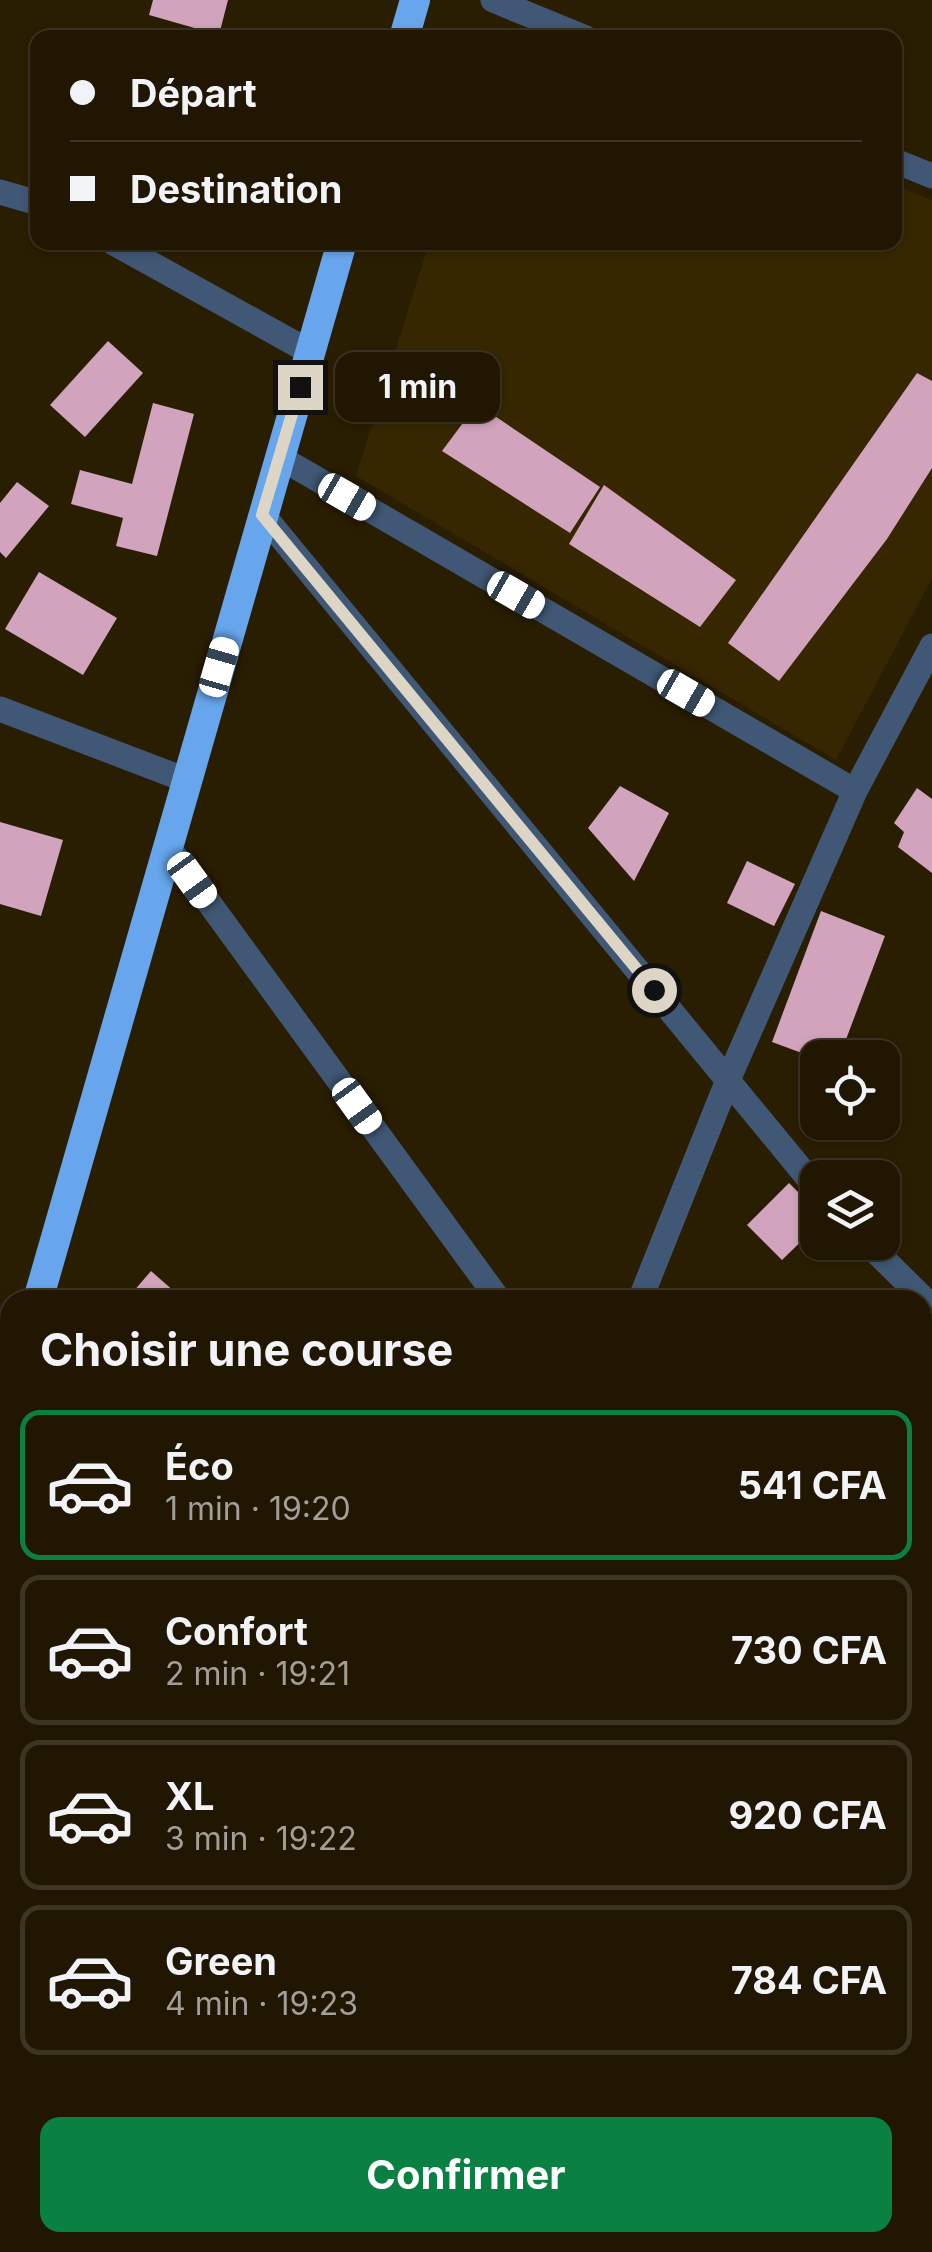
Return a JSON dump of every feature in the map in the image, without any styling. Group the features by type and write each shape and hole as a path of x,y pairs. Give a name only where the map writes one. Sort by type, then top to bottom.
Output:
{"highway":[{"path":"406,30 415,0"},
{"path":"41,1290 340,250"}],"street":[{"path":"492,0 566,30"},
{"path":"902,164 932,176"},
{"path":"0,192 30,201"},
{"path":"126,250 310,352"},
{"path":"279,458 855,791"},
{"path":"262,515 800,1168"},
{"path":"644,1290 728,1080 855,791 932,646"},
{"path":"2,713 186,780"},
{"path":"169,848 492,1290"},
{"path":"884,1260 914,1290"}],"shaded area":[{"path":"902,188 932,200 932,578 836,760 356,476 427,250 902,250"}],"building":[{"path":"153,0 228,0 220,30 202,30 149,15"},
{"path":"108,341 143,373 85,437 50,405"},
{"path":"917,373 932,381 932,468 887,539 779,681 728,643"},
{"path":"153,403 194,414 157,556 116,546 123,518 71,504 80,470 132,484"},
{"path":"477,404 600,487 570,533 442,451"},
{"path":"17,482 49,506 6,558 0,552 0,503"},
{"path":"604,485 736,580 700,627 569,544"},
{"path":"39,572 117,618 83,675 5,629"},
{"path":"620,786 669,813 634,881 588,828"},
{"path":"917,788 932,799 932,873 898,847 904,832 894,823"},
{"path":"0,822 63,840 41,916 0,904"},
{"path":"747,861 795,884 774,926 727,903"},
{"path":"821,911 885,936 846,1040 800,1040 800,1052 772,1042"},
{"path":"789,1183 800,1194 800,1242 782,1260 747,1225"},
{"path":"151,1271 173,1290 135,1290"}],"route":[{"path":"300,387 262,515 654,990"}]}
